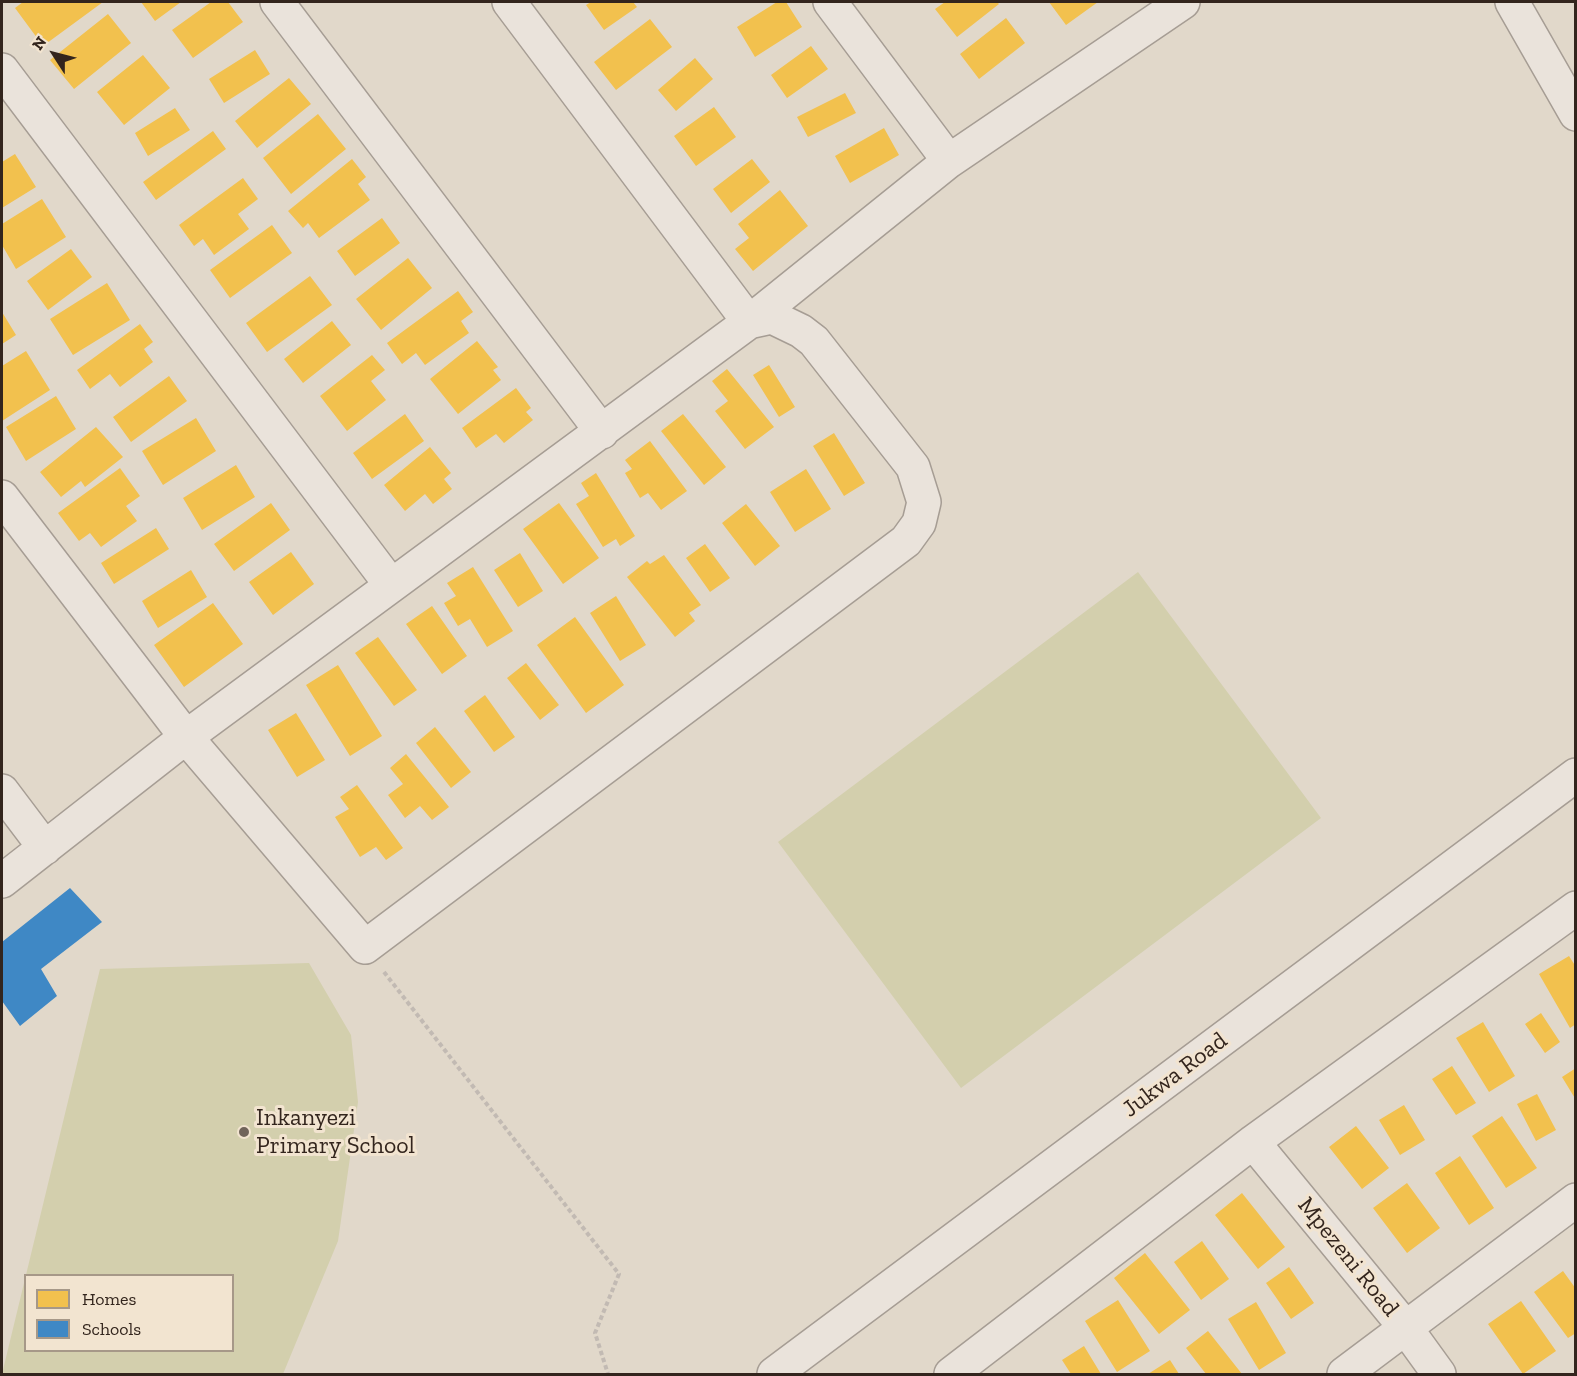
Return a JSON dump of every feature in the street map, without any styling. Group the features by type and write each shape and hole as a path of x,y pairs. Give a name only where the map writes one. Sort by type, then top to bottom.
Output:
{"street":[{"path":"277,2 602,432"},
{"path":"509,2 749,322"},
{"path":"830,2 949,161"},
{"path":"1512,2 1575,114"},
{"path":"2,881 186,736 749,322 949,161 1173,4"},
{"path":"2,70 392,585"},
{"path":"2,497 186,736 365,947 906,541 919,523 924,502 913,467 814,341 801,331 772,317 749,322"},
{"name":"Jukwa Road","path":"774,1374 1575,775"},
{"path":"2,791 45,848"},
{"path":"951,1374 1253,1142 1575,908"},
{"name":"Mpezeni Road","path":"1253,1142 1406,1327 1439,1374"},
{"path":"1344,1374 1575,1200"}],"path":[{"path":"365,947 619,1274 595,1333 608,1374"}],"shaded area":[{"path":"1138,572 1321,818 961,1088 778,842"},
{"path":"309,963 351,1035 358,1102 338,1241 283,1374 2,1374 24,1283 24,1352 234,1352 234,1274 26,1274 100,969"}],"building: Homes":[{"path":"23,2 103,2 43,46 15,8"},
{"path":"141,2 181,2 155,21"},
{"path":"211,2 228,2 243,22 193,58 172,30"},
{"path":"591,2 633,2 637,7 604,30 586,5"},
{"path":"777,2 786,2 802,27 755,57 737,27"},
{"path":"945,2 997,2 999,4 957,37 935,9"},
{"path":"1049,2 1098,2 1066,25"},
{"path":"108,14 131,43 74,89 50,60"},
{"path":"1006,18 1025,43 979,79 960,54"},
{"path":"650,19 672,47 616,90 594,62"},
{"path":"811,46 828,69 787,98 771,75"},
{"path":"255,50 270,74 224,103 209,79"},
{"path":"143,55 170,88 124,125 97,92"},
{"path":"695,58 713,79 676,111 658,90"},
{"path":"289,78 311,104 257,148 235,121"},
{"path":"845,93 856,113 808,137 797,117"},
{"path":"714,107 736,137 696,166 674,136"},
{"path":"175,108 190,130 148,156 135,133"},
{"path":"318,114 346,149 291,194 263,158"},
{"path":"884,128 899,155 850,183 835,156"},
{"path":"213,131 226,149 156,200 143,182"},
{"path":"15,154 36,187 2,208 2,162"},
{"path":"352,159 366,177 358,184 370,200 319,238 308,223 303,228 288,211"},
{"path":"752,159 770,182 731,213 713,189"},
{"path":"243,178 258,199 238,214 249,229 214,255 203,239 194,246 179,225"},
{"path":"780,190 808,226 753,271 735,249 749,238 738,224"},
{"path":"42,199 66,237 16,269 2,245 2,224"},
{"path":"382,218 400,243 355,276 337,251"},
{"path":"272,225 292,253 230,298 210,270"},
{"path":"71,249 92,277 48,310 27,281"},
{"path":"408,258 432,288 381,330 356,299"},
{"path":"310,276 332,305 267,352 246,323"},
{"path":"107,283 130,320 73,355 50,319"},
{"path":"458,291 473,312 461,321 469,333 425,365 416,353 402,364 387,343"},
{"path":"2,312 16,335 2,344"},
{"path":"332,321 351,345 303,383 284,359"},
{"path":"140,324 153,342 144,349 153,362 120,387 110,374 90,389 77,370"},
{"path":"477,341 498,367 493,370 501,380 458,414 430,379"},
{"path":"26,351 50,390 2,421 2,366"},
{"path":"372,355 385,370 371,381 386,400 347,431 320,396"},
{"path":"769,365 795,407 779,417 753,375"},
{"path":"727,369 774,427 745,449 715,411 728,401 712,381"},
{"path":"169,376 187,401 131,442 113,417"},
{"path":"516,388 531,408 526,412 533,420 504,443 496,434 476,448 462,428"},
{"path":"56,396 76,429 26,461 6,427"},
{"path":"405,414 424,441 372,479 353,453"},
{"path":"683,414 726,467 704,485 661,431"},
{"path":"196,418 216,451 163,485 142,451"},
{"path":"96,427 123,457 85,487 81,481 61,497 40,472"},
{"path":"834,433 865,483 844,496 813,446"},
{"path":"650,441 687,491 661,510 648,493 640,498 625,473 632,469 625,460"},
{"path":"430,447 451,473 444,479 452,489 433,504 425,494 405,511 384,485"},
{"path":"236,465 255,497 202,530 183,498"},
{"path":"120,468 140,496 126,506 137,521 101,547 90,533 79,541 58,513"},
{"path":"806,469 831,509 795,532 770,492"},
{"path":"596,473 635,536 620,546 616,539 603,547 576,504 589,496 581,483"},
{"path":"271,503 290,530 234,571 214,544"},
{"path":"559,503 599,558 563,584 523,529"},
{"path":"746,504 780,546 755,566 722,523"},
{"path":"156,528 169,549 114,584 101,563"},
{"path":"705,544 730,578 710,592 686,558"},
{"path":"291,552 314,584 273,615 249,582"},
{"path":"520,553 543,591 518,607 494,570"},
{"path":"664,555 701,605 689,613 695,621 675,637 627,577 647,561 650,564"},
{"path":"473,567 513,631 487,647 470,619 458,626 444,603 456,596 447,583"},
{"path":"191,570 207,597 158,628 142,601"},
{"path":"616,596 646,645 620,661 590,613"},
{"path":"213,603 243,644 184,687 154,645"},
{"path":"432,606 467,656 442,674 406,624"},
{"path":"575,617 624,685 586,713 537,645"},
{"path":"378,637 417,690 394,706 355,653"},
{"path":"526,663 559,705 540,720 507,678"},
{"path":"338,665 382,736 350,756 306,685"},
{"path":"485,695 515,737 494,752 464,711"},
{"path":"296,713 325,760 297,777 268,730"},
{"path":"435,727 471,772 451,788 416,743"},
{"path":"406,754 449,807 432,820 420,806 405,818 388,795 403,784 390,768"},
{"path":"357,785 403,848 386,860 376,847 360,857 335,817 349,809 340,797"},
{"path":"1569,956 1576,967 1576,1024 1570,1028 1539,974"},
{"path":"1541,1013 1560,1042 1545,1053 1525,1024"},
{"path":"1483,1022 1515,1076 1489,1092 1456,1038"},
{"path":"1452,1066 1476,1103 1456,1115 1432,1079"},
{"path":"1576,1068 1576,1100 1562,1077"},
{"path":"1537,1094 1556,1130 1536,1141 1517,1104"},
{"path":"1404,1105 1425,1140 1400,1155 1379,1120"},
{"path":"1502,1116 1537,1168 1506,1188 1472,1136"},
{"path":"1356,1126 1389,1168 1362,1189 1329,1147"},
{"path":"1460,1156 1494,1208 1469,1225 1435,1173"},
{"path":"1407,1183 1440,1228 1407,1253 1373,1208"},
{"path":"1242,1193 1285,1247 1258,1269 1215,1215"},
{"path":"1202,1241 1229,1279 1201,1300 1174,1262"},
{"path":"1145,1253 1190,1310 1159,1334 1114,1278"},
{"path":"1289,1267 1314,1303 1291,1319 1266,1283"},
{"path":"1563,1271 1576,1289 1576,1333 1568,1338 1534,1292"},
{"path":"1118,1300 1150,1351 1117,1372 1085,1321"},
{"path":"1521,1301 1556,1351 1523,1374 1488,1324"},
{"path":"1256,1302 1286,1353 1259,1370 1228,1319"},
{"path":"1208,1331 1242,1374 1206,1374 1186,1348"},
{"path":"1084,1346 1101,1374 1071,1374 1062,1360"},
{"path":"1170,1360 1179,1374 1148,1374"}],"building: Schools":[{"path":"70,888 102,922 41,969 57,996 20,1026 2,1001 2,942"}],"place":[{"name":"Inkanyezi Primary School","path":"244,1132"}]}
